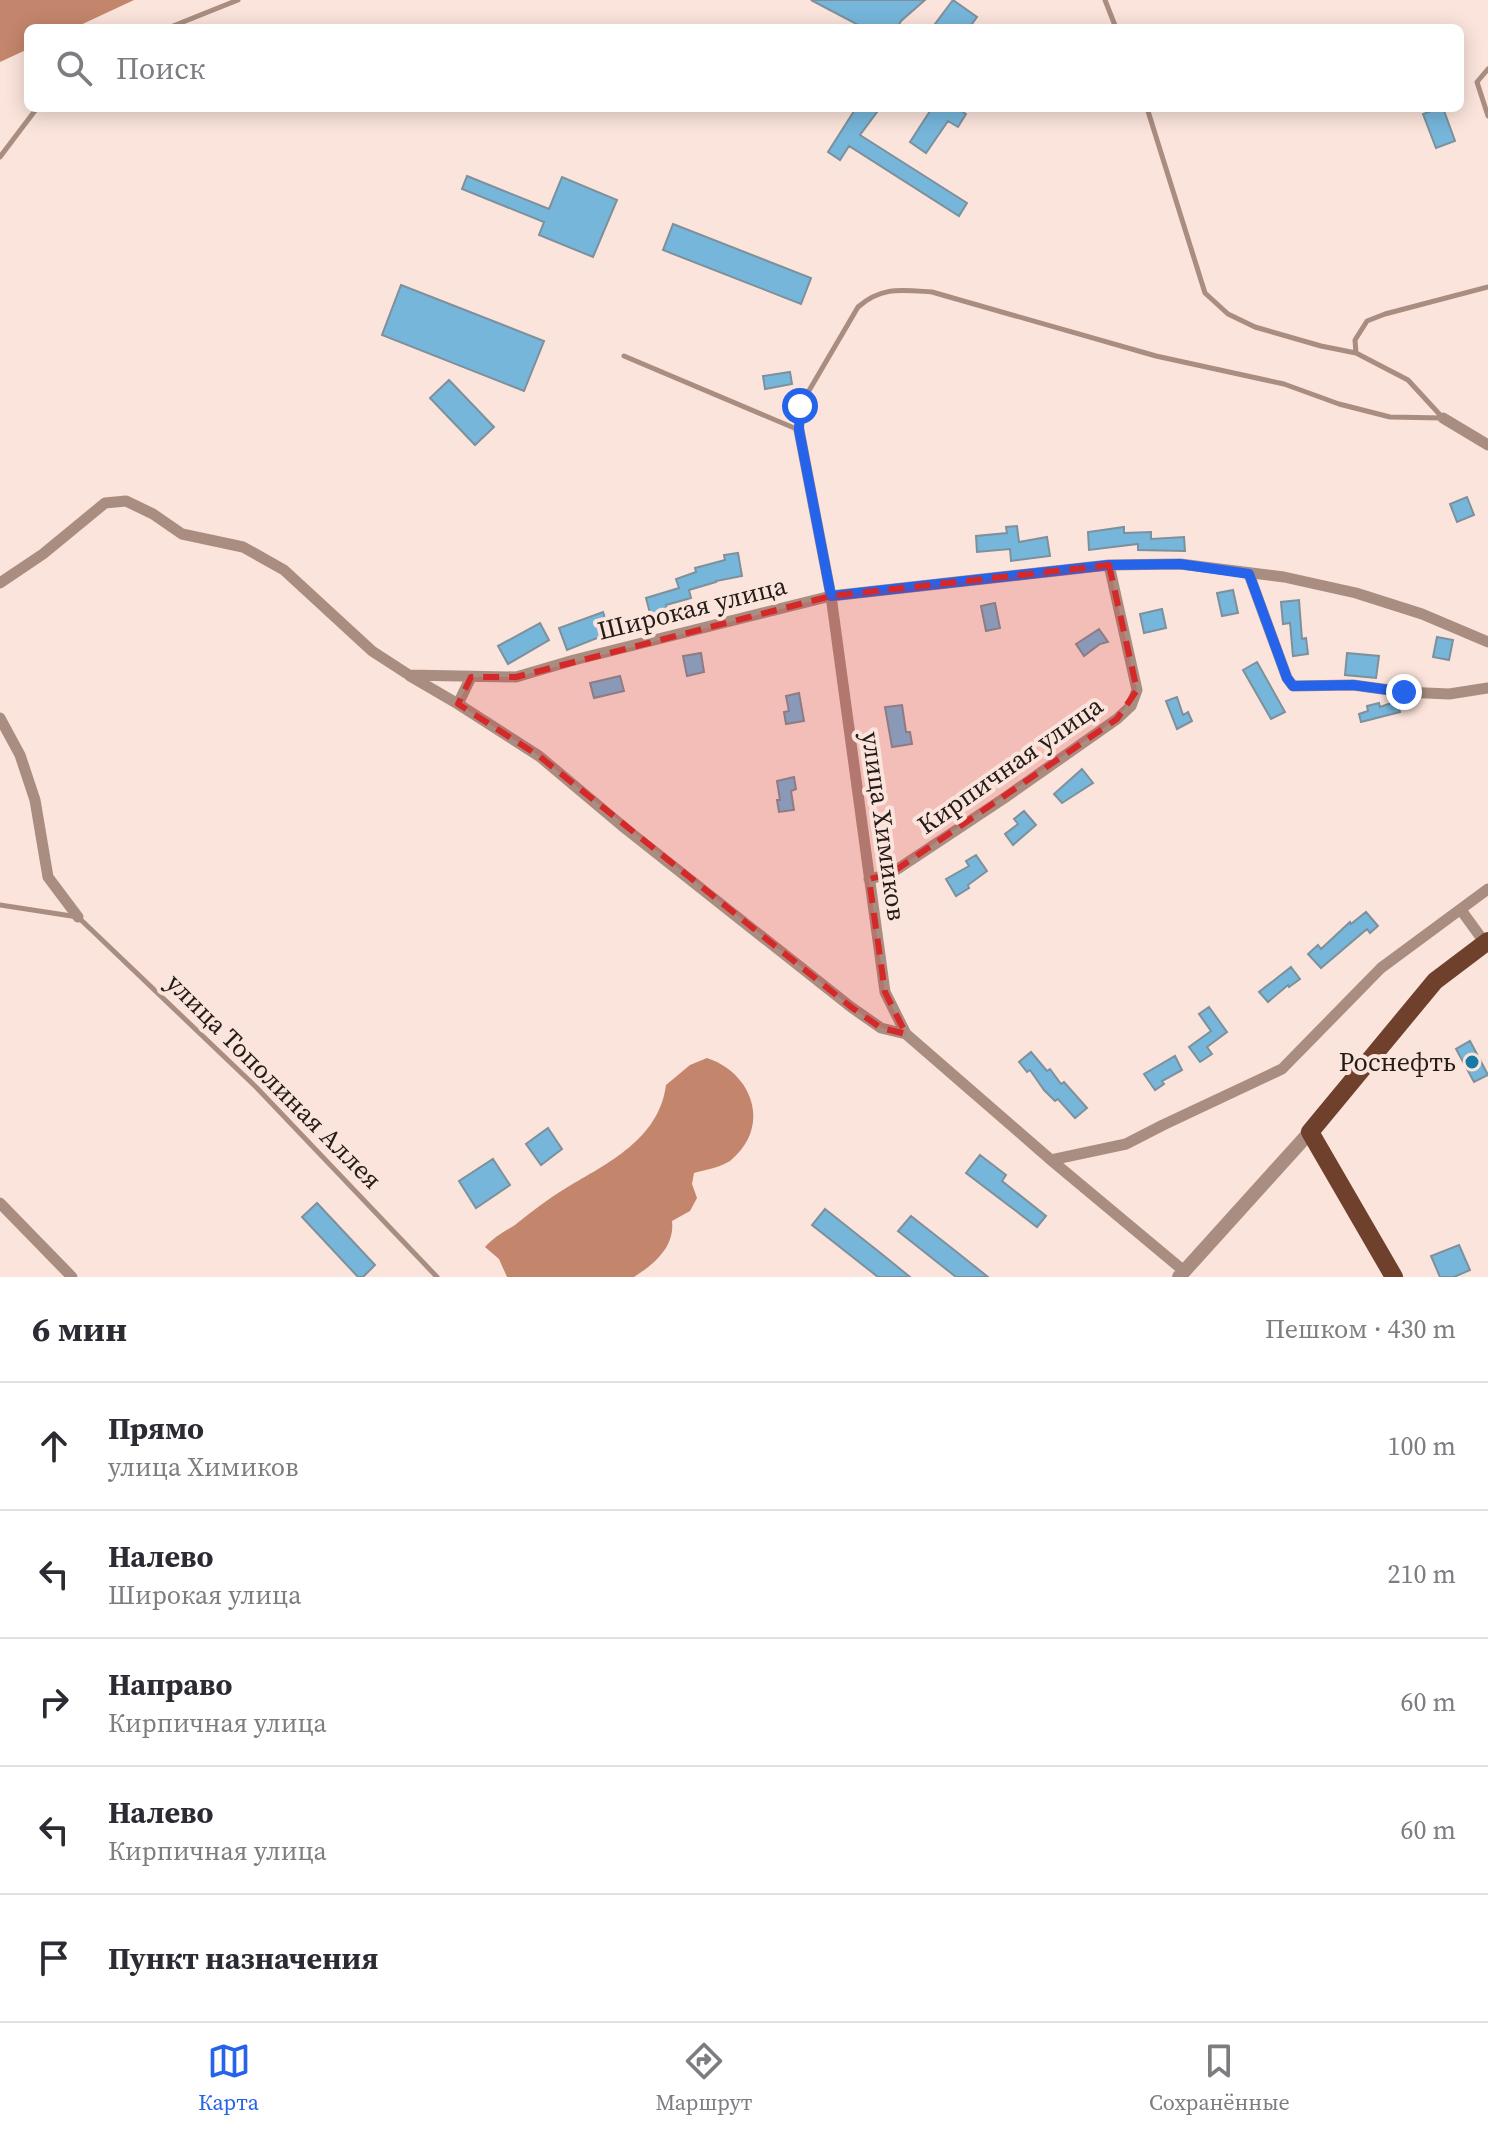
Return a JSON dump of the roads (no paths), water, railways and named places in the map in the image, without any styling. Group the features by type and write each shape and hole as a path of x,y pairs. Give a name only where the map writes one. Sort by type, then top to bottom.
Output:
{"main road":[{"path":"1394,1277 1310,1132 1435,981 1487,942"}],"street":[{"path":"1443,418 1488,445"},
{"name":"улица Химиков","path":"799,430 831,596 885,992 906,1034 1182,1274"},
{"path":"0,583 43,554 105,503 126,501 153,514 182,534 243,547 284,570 372,651 539,756 851,1007 881,1028 906,1034"},
{"name":"Широкая улица","path":"409,675 516,677 831,596 1109,565 1180,564 1284,577 1356,593 1422,614 1488,642"},
{"name":"Кирпичная улица","path":"869,879 890,874 1003,799 1131,706 1137,690 1109,565"},
{"path":"1249,574 1287,678 1293,686 1353,685 1449,694 1488,688"},
{"path":"458,704 471,677"},
{"path":"0,718 20,755 35,800 48,877 78,917"},
{"path":"1051,1160 1126,1144 1282,1069 1381,968 1488,889"},
{"path":"1461,910 1487,942"},
{"path":"1182,1274 1310,1132"},
{"path":"0,1203 72,1277"}],"lane":[{"path":"178,24 238,0"},
{"path":"1105,0 1114,24"},
{"path":"1488,69 1477,82 1488,116"},
{"path":"0,157 34,112"},
{"path":"1148,112 1205,293 1228,314 1255,327 1356,353 1408,380 1443,418"},
{"path":"1356,353 1355,340 1367,321 1488,287"},
{"path":"624,356 799,430 800,406 858,307 872,295 896,289 932,292 1156,356 1284,384 1339,404 1390,417 1443,418"},
{"path":"0,905 78,917"},
{"name":"улица Тополиная Аллея","path":"78,917 256,1087 437,1277"}],"place":[{"name":"Роснефть","path":"1472,1062"}]}
